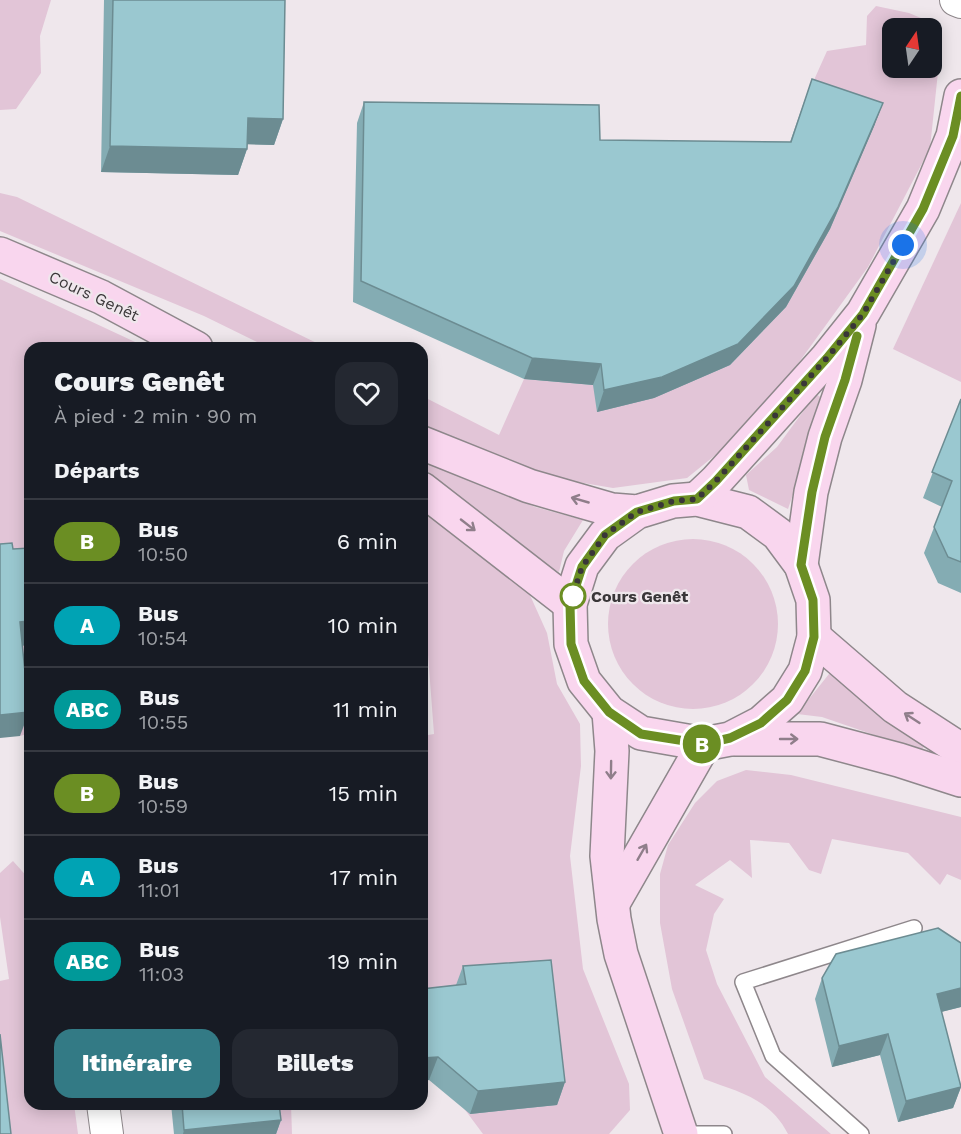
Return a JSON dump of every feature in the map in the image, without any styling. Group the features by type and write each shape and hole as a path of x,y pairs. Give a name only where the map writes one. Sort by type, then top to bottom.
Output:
{"main road":[{"path":"697,499 827,358 863,314 923,209 953,136 961,96"},
{"name":"Cours Genêt","path":"0,254 101,297 185,342"},
{"path":"801,565 812,492 825,437 845,380 863,314"},
{"path":"428,445 529,486 612,510 637,512"},
{"path":"428,494 570,604"},
{"path":"613,903 717,741 761,723 787,700 805,671 814,637 813,600 801,565 778,534 748,512 697,499 674,501 637,512 605,535 582,567 570,604 571,644 584,681 609,712 641,734 717,741 820,739 899,760 961,780"},
{"path":"814,637 895,707 961,750"},
{"path":"609,712 612,751 607,856 621,954 680,1134"}],"street":[{"path":"956,0 961,2"},
{"path":"104,1110 107,1134"}],"lane":[{"path":"861,1134 773,1056 743,982 914,928"},
{"path":"680,1134 724,1134"}],"shaded area":[{"path":"0,0 51,0 40,36 41,73 16,109 0,110"},
{"path":"876,6 921,18 882,18 882,78 937,78 930,148 868,267 755,423 687,478 613,488 536,475 428,428 428,399 499,435 524,379 593,385 730,365 786,307 830,228 805,100 827,51 866,45 867,16"},
{"path":"0,193 17,197 315,342 257,342 204,316 0,231"},
{"path":"961,203 961,382 893,349"},
{"path":"0,279 135,342 24,342 24,735 20,736 6,557 0,557"},
{"path":"816,394 825,400 788,509 749,490 746,475 777,447"},
{"path":"428,459 535,507 583,520 564,551 559,572 547,567 428,476"},
{"path":"428,503 525,584 547,633 557,684 580,724 581,766 570,856 583,969 629,1084 630,1110 609,1134 483,1134 428,1060 428,735 434,734 428,655"},
{"path":"693,539 725,546 740,553 753,564 764,577 771,592 778,624 771,656 764,671 753,684 740,695 725,702 693,709 661,702 646,695 633,684 622,671 615,656 608,624 615,592 622,577 633,564 646,553 661,546"},
{"path":"833,669 928,741 921,751 822,717 797,714"},
{"path":"746,770 791,775 961,817 961,880 947,874 940,885 908,853 832,839 821,874 809,870 789,843 750,840 752,878 730,860 695,885 724,899 714,914 706,950 717,984 765,1077 831,1134 788,1134 781,1122 762,1104 704,1079 672,989 660,923 660,874 668,845 695,803 717,781"},
{"path":"13,861 24,873 24,1110 75,1110 78,1134 0,1134 0,981 9,979 0,917 0,873"},
{"path":"270,1110 291,1110 292,1134 272,1134"}],"building":[{"path":"113,0 285,0 283,119 248,118 247,149 110,146"},
{"path":"812,79 883,103 838,207 794,286 738,344 662,377 604,390 601,364 532,358 361,281 364,102 599,105 600,140 791,142"},
{"path":"961,399 961,562 948,557 934,527 952,481 932,472"},
{"path":"12,543 13,549 24,548 24,622 20,622 24,662 24,713 0,715 0,544"},
{"path":"938,928 961,943 961,988 937,994 961,1087 906,1101 888,1034 839,1046 822,978 836,954"},
{"path":"551,960 565,1082 478,1091 438,1057 428,1058 428,988 466,984 463,966"},
{"path":"0,1034 11,1134 0,1134"},
{"path":"182,1110 280,1110 281,1120 184,1130"}],"bus line":[{"name":"B","path":"857,336 845,380 825,437 812,492 801,565 813,600 814,637 805,671 787,700 761,723 730,738 704,744 641,734 609,712 584,681 571,644 570,604 582,567 605,535 637,512 674,501 697,499 827,358 863,314 923,209 953,136 961,96"}],"place":[{"name":"Cours Genêt","path":"573,596"}],"route":[{"path":"573,596 570,604 582,567 605,535 637,512 674,501 697,499 716,481 827,358 863,314 903,245"}]}
